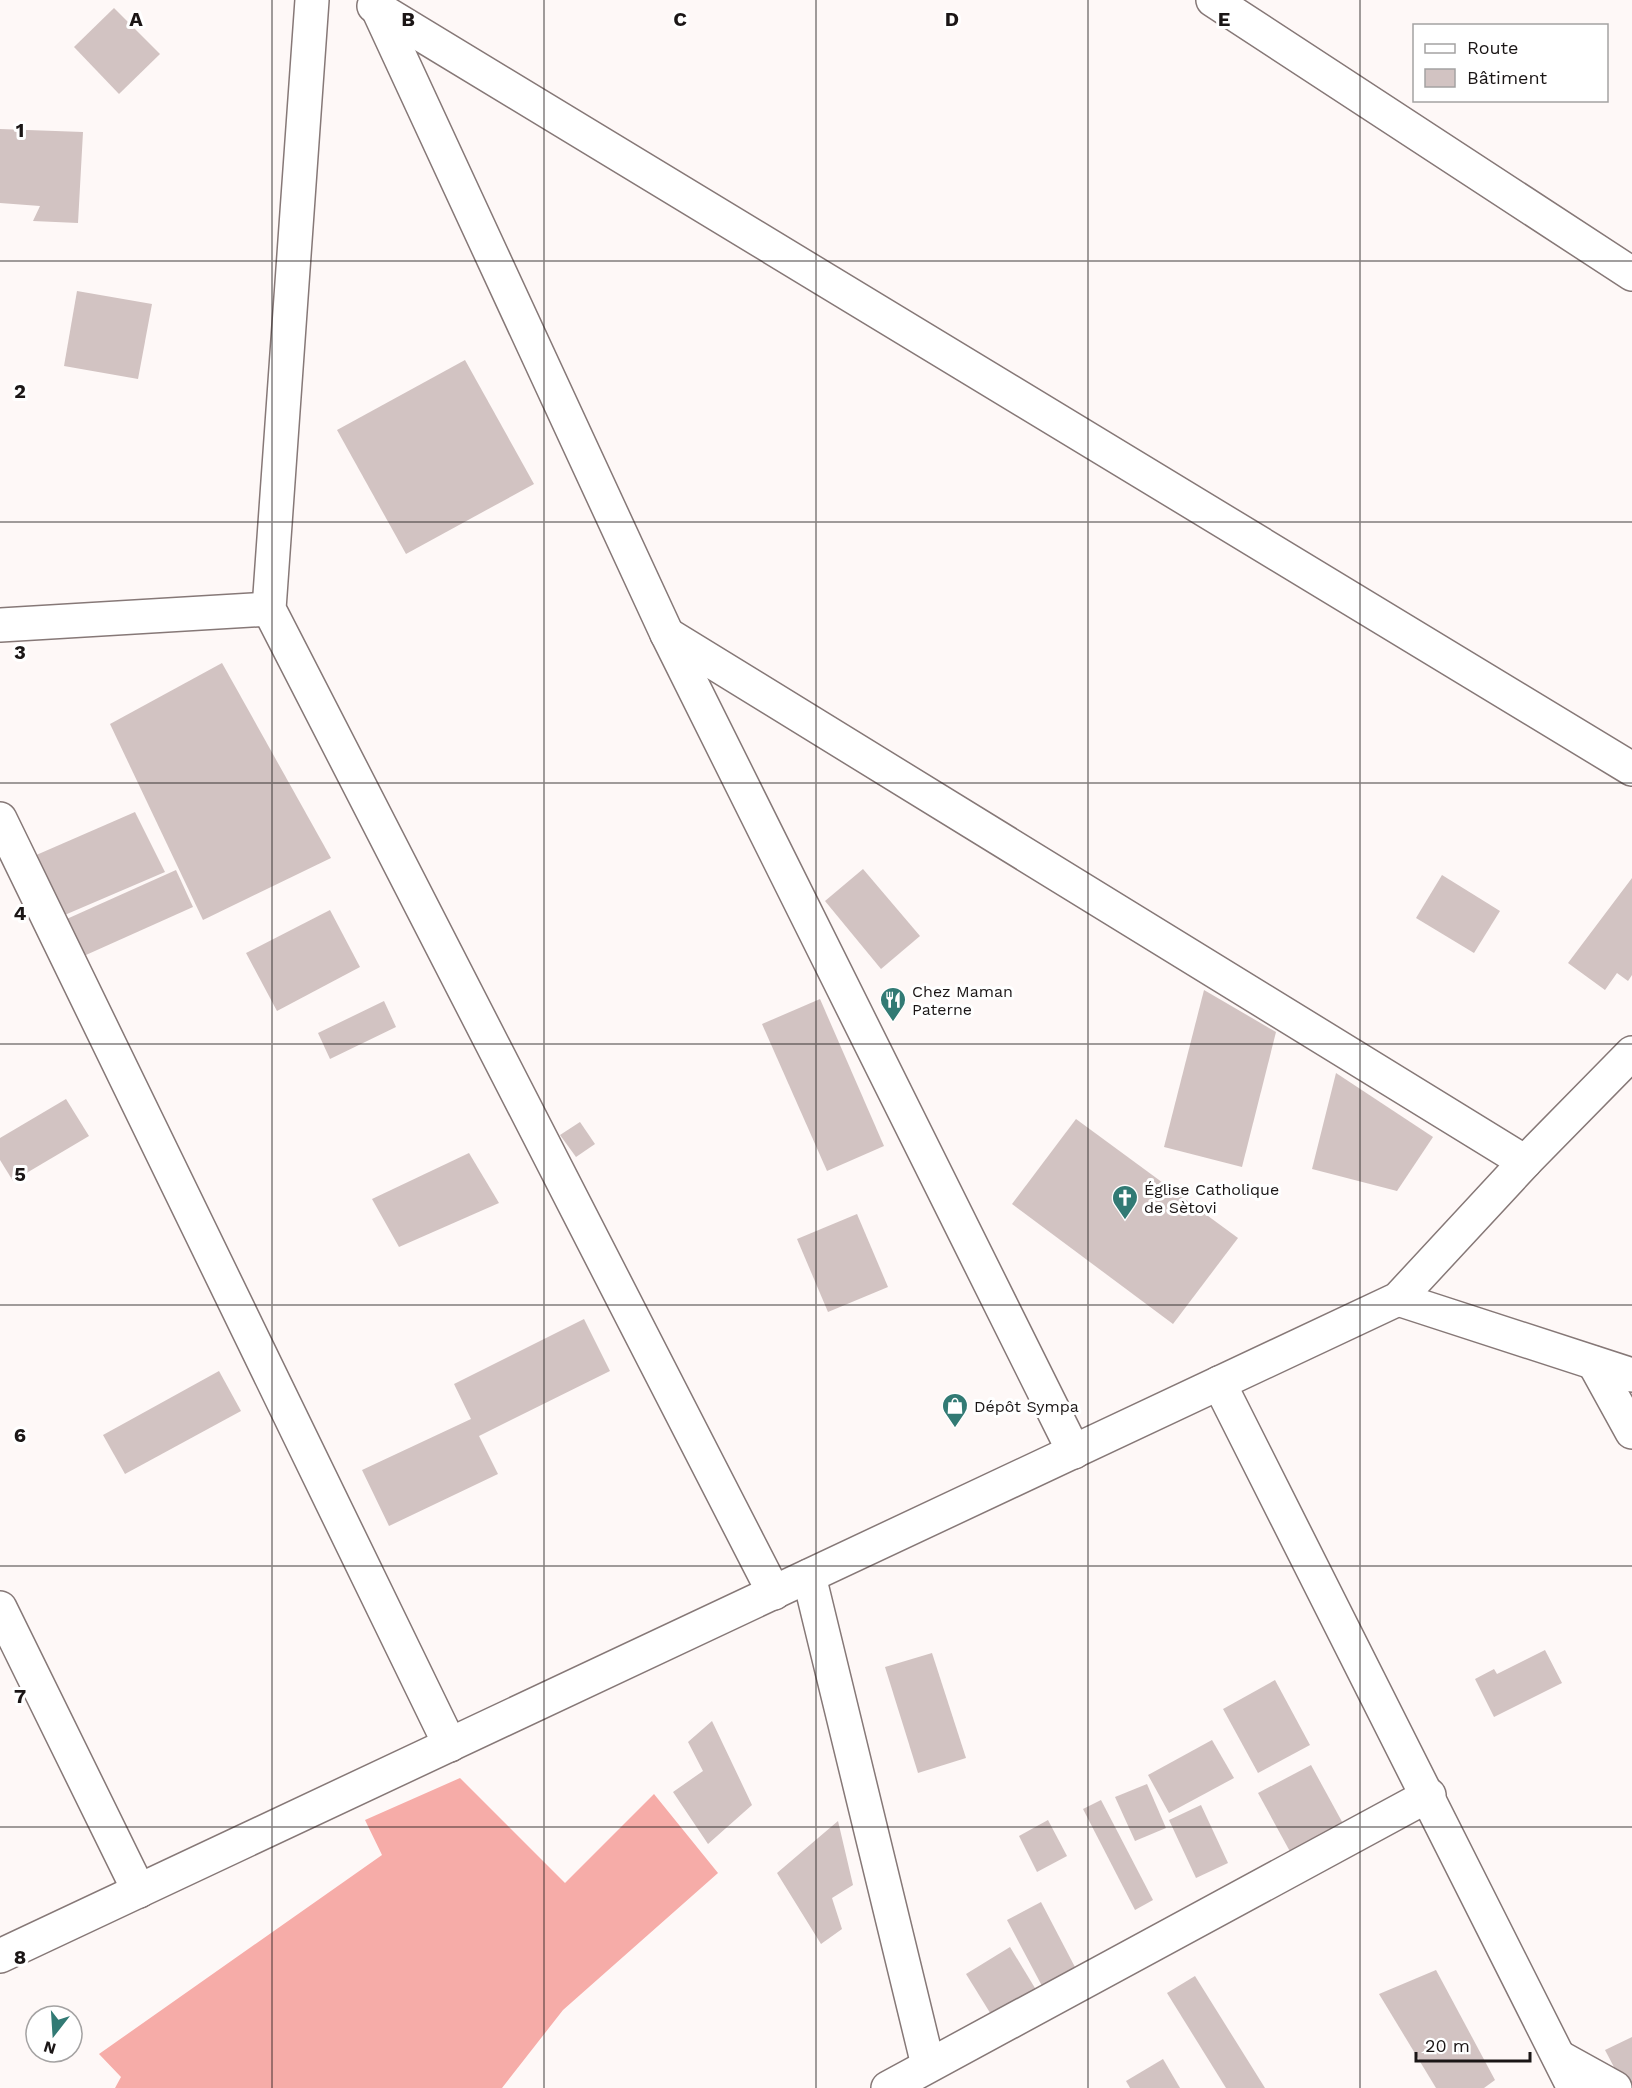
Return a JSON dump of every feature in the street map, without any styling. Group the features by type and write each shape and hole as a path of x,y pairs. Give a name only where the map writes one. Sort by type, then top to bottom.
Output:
{"street":[{"path":"312,0 269,609 774,1593"},
{"path":"1213,0 1632,274"},
{"path":"371,4 667,634 1074,1452"},
{"path":"371,4 1632,769"},
{"path":"0,625 269,609"},
{"path":"667,634 1525,1162"},
{"path":"0,819 450,1744"},
{"path":"0,1956 1398,1299 1525,1162 1632,1053"},
{"path":"1398,1299 1632,1375"},
{"path":"1594,1363 1632,1432"},
{"path":"1220,1383 1429,1795 1574,2088"},
{"path":"809,1576 928,2065"},
{"path":"0,1608 139,1891"},
{"path":"890,2088 928,2065 1429,1795"},
{"path":"1559,2057 1615,2088"}],"shaded area":[{"path":"460,1778 565,1883 654,1794 718,1873 563,2010 502,2088 115,2088 121,2077 99,2054 382,1855 365,1820"}],"building":[{"path":"114,8 160,54 119,94 74,47"},
{"path":"0,129 83,132 78,223 33,221 40,206 0,203"},
{"path":"77,291 152,304 138,379 64,366"},
{"path":"465,360 534,484 406,554 337,430"},
{"path":"222,663 331,858 203,920 110,724"},
{"path":"135,812 165,872 60,917 34,856"},
{"path":"863,869 920,936 881,969 825,901"},
{"path":"176,870 193,907 77,959 60,922"},
{"path":"1442,875 1500,911 1474,953 1416,918"},
{"path":"1632,878 1632,975 1628,981 1617,973 1605,990 1568,963"},
{"path":"330,910 360,967 277,1011 246,953"},
{"path":"1204,990 1276,1032 1242,1167 1164,1147"},
{"path":"820,999 884,1146 827,1171 762,1024"},
{"path":"384,1001 396,1027 330,1059 318,1033"},
{"path":"1336,1073 1433,1137 1397,1191 1312,1169"},
{"path":"66,1099 89,1136 13,1181 0,1160 0,1138"},
{"name":"Église Catholique de Sètovi","path":"1076,1119 1238,1238 1173,1324 1012,1204"},
{"path":"580,1122 595,1144 576,1157 560,1135"},
{"path":"469,1153 499,1203 399,1247 372,1199"},
{"path":"857,1214 888,1287 828,1312 797,1239"},
{"path":"584,1319 610,1371 479,1436 498,1474 389,1526 362,1470 471,1419 454,1384"},
{"path":"219,1371 241,1411 125,1474 103,1435"},
{"path":"1545,1650 1562,1683 1494,1717 1475,1679 1494,1669 1497,1674"},
{"path":"932,1653 966,1758 918,1773 885,1667"},
{"path":"1275,1680 1310,1745 1258,1773 1223,1709"},
{"path":"712,1721 752,1805 708,1844 673,1792 703,1771 688,1742"},
{"path":"1212,1740 1234,1778 1169,1813 1148,1775"},
{"path":"1311,1765 1346,1829 1293,1857 1258,1793"},
{"path":"1147,1784 1166,1828 1135,1841 1115,1797"},
{"path":"1101,1800 1153,1900 1135,1910 1083,1809"},
{"path":"1201,1805 1228,1863 1196,1878 1169,1820"},
{"path":"1048,1820 1067,1856 1037,1872 1019,1836"},
{"path":"838,1821 853,1885 832,1898 842,1929 821,1944 777,1873"},
{"path":"1041,1902 1076,1969 1042,1986 1007,1920"},
{"path":"1010,1947 1041,1998 997,2024 966,1974"},
{"path":"1436,1970 1495,2080 1484,2088 1436,2088 1379,1994"},
{"path":"1195,1976 1265,2088 1226,2088 1167,1993"},
{"path":"1632,2037 1632,2088 1625,2088 1605,2050"},
{"path":"1163,2059 1180,2088 1130,2088 1126,2081"}],"place":[{"name":"Chez Maman Paterne","path":"893,1023"},
{"name":"Église Catholique de Sètovi","path":"1125,1221"},
{"name":"Dépôt Sympa","path":"955,1429"}]}
